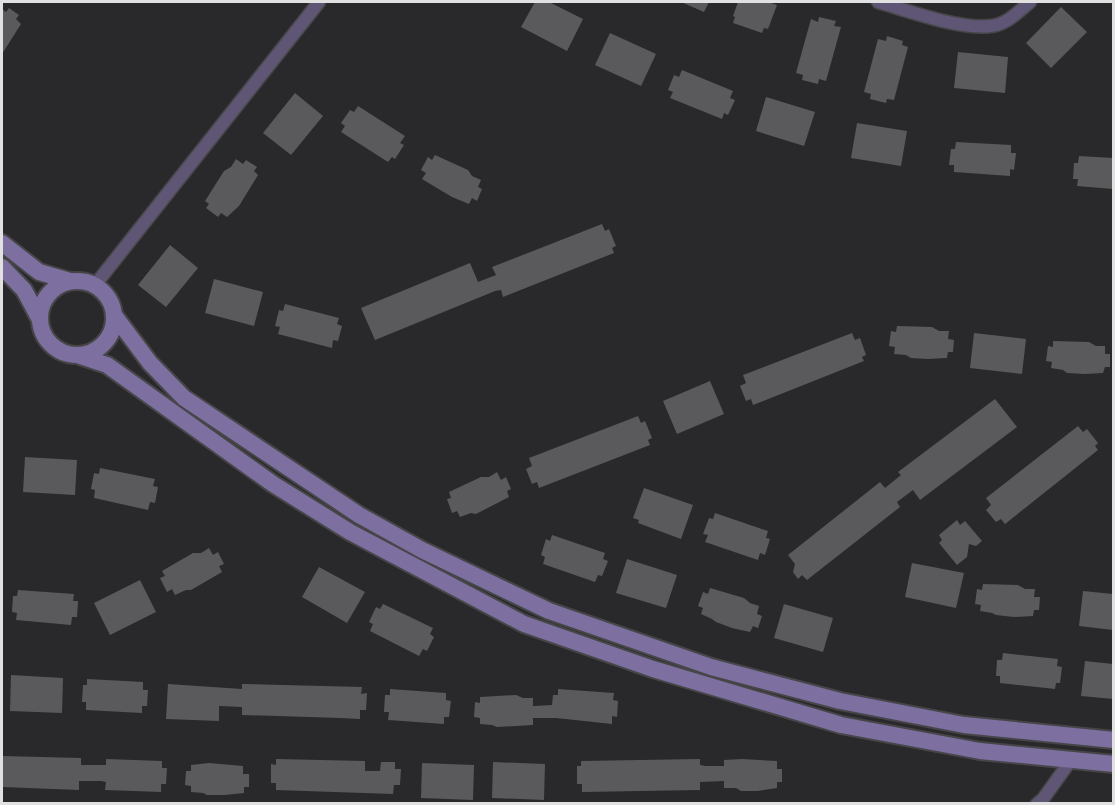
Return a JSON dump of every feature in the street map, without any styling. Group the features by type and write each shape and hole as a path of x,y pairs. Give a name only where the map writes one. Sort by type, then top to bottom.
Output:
{"street":[{"path":"94,285 319,2"},
{"path":"878,2 964,25 993,26 1014,16 1030,2"},
{"path":"2,243 39,272 70,281 82,281 94,285 105,293 114,315 109,338 91,353 80,356"},
{"path":"2,267 24,290 39,318"},
{"path":"70,281 57,286 41,305 39,318 41,330 47,342 57,350 106,365 273,484 350,532 525,624 653,669 841,724 980,751 1113,764"},
{"path":"114,315 150,363 184,398 359,515 422,550 549,611 711,668 840,701 964,725 1113,741"},
{"path":"1037,804 1071,760"}],"building":[{"path":"535,2 549,2 583,19 567,51 521,27"},
{"path":"681,2 709,2 704,12"},
{"path":"738,2 768,2 777,5 768,29 764,28 762,33 733,23"},
{"path":"1061,7 1087,32 1051,68 1026,43"},
{"path":"9,8 19,15 16,19 21,24 2,54 2,9 6,12"},
{"path":"819,17 836,21 834,26 841,27 826,81 819,79 818,84 802,80 803,75 796,73 811,19 818,22"},
{"path":"610,33 656,54 641,86 595,65"},
{"path":"887,36 903,41 902,45 908,47 894,100 887,99 886,103 870,99 871,94 864,92 878,39 886,41"},
{"path":"958,52 1008,57 1005,93 954,88"},
{"path":"682,70 733,91 730,98 735,100 728,115 724,113 722,119 670,98 673,92 668,90 674,75 679,77"},
{"path":"295,93 323,116 291,155 263,133"},
{"path":"766,97 815,112 804,146 756,131"},
{"path":"358,106 405,136 400,143 404,145 395,159 392,157 388,162 341,132 345,126 341,123 350,110 354,112"},
{"path":"857,123 907,131 901,166 851,158"},
{"path":"956,142 1011,145 1011,153 1016,153 1014,170 1010,169 1010,176 954,172 954,165 949,165 951,149 955,149"},
{"path":"435,155 468,170 472,176 481,180 478,187 482,189 477,201 472,198 469,204 452,197 422,179 426,173 421,170 428,157 432,160"},
{"path":"1079,156 1113,158 1113,189 1077,186 1078,179 1073,179 1074,163 1078,163"},
{"path":"236,159 243,164 246,160 257,167 254,171 258,175 239,206 227,217 221,213 218,217 206,208 209,204 205,201 224,171 231,167"},
{"path":"602,224 605,231 609,229 616,246 612,248 614,253 503,297 501,290 495,291 375,340 361,308 470,263 478,282 496,275 492,267"},
{"path":"170,245 198,268 166,307 138,285"},
{"path":"214,279 263,292 254,326 205,313"},
{"path":"285,304 339,318 337,324 342,326 338,341 333,340 332,348 278,334 280,327 275,326 279,310 283,311"},
{"path":"897,326 932,327 939,331 949,331 948,339 954,340 953,352 948,352 947,358 928,359 894,354 895,347 889,346 891,331 896,332"},
{"path":"852,333 855,340 860,338 866,355 862,357 864,361 753,405 751,399 746,401 740,386 746,383 743,375"},
{"path":"974,333 1026,339 1022,374 970,368"},
{"path":"1053,341 1089,342 1096,346 1105,346 1105,354 1110,354 1110,367 1105,367 1103,373 1085,374 1067,373 1051,368 1052,362 1046,361 1048,346 1053,347"},
{"path":"710,381 724,414 677,434 663,401"},
{"path":"995,399 1017,427 920,500 913,490 897,502 900,507 807,580 802,575 798,579 793,572 795,564 788,555 880,482 885,488 901,475 898,472"},
{"path":"638,416 641,423 645,421 652,438 648,440 650,445 539,488 537,482 532,484 526,469 532,466 529,458"},
{"path":"1078,426 1083,432 1087,429 1098,443 1095,446 1098,450 1005,524 1001,519 996,522 986,510 991,505 986,498"},
{"path":"25,457 77,460 75,495 23,492"},
{"path":"100,468 155,479 153,486 158,487 155,503 150,502 148,510 94,498 95,490 91,489 94,473 99,474"},
{"path":"497,472 501,480 506,477 511,489 507,491 509,497 476,514 471,513 460,517 457,511 452,513 447,499 451,498 449,492"},
{"path":"644,488 693,505 681,539 638,523 639,520 633,518"},
{"path":"715,513 768,531 766,538 770,539 765,555 760,553 758,560 705,542 708,535 703,534 709,518 713,519"},
{"path":"957,520 960,525 965,521 982,541 976,546 969,544 967,557 957,565 939,543 942,540 939,535"},
{"path":"552,535 605,553 603,559 608,561 602,576 598,575 595,582 543,564 545,557 541,555 546,539 550,541"},
{"path":"209,548 213,555 218,552 224,564 219,566 222,572 191,590 175,595 172,589 167,592 160,578 165,576 162,571 193,553 201,553"},
{"path":"627,559 677,575 666,608 616,593"},
{"path":"912,563 964,573 956,608 905,597"},
{"path":"319,567 365,592 347,623 302,597"},
{"path":"140,580 156,612 110,635 94,603"},
{"path":"983,584 1018,585 1025,589 1035,589 1034,597 1040,597 1039,610 1034,610 1033,616 1014,617 980,611 981,605 975,604 977,589 982,590"},
{"path":"710,588 744,598 759,606 757,614 762,616 758,628 753,626 750,632 732,628 701,614 703,608 698,606 703,592 708,594"},
{"path":"18,590 74,594 73,601 78,601 77,617 72,617 71,625 16,620 17,613 12,612 13,596 17,596"},
{"path":"1083,591 1113,594 1113,630 1079,626"},
{"path":"383,604 433,628 430,634 434,637 427,651 423,649 419,656 370,631 373,624 369,622 376,607 380,609"},
{"path":"784,604 833,618 823,652 774,638"},
{"path":"1003,653 1058,659 1057,666 1062,667 1060,683 1056,683 1055,689 1000,683 1000,676 996,676 997,660 1002,660"},
{"path":"1085,661 1113,664 1113,699 1081,696"},
{"path":"11,675 63,678 62,713 10,711"},
{"path":"87,679 143,682 143,690 148,690 147,706 142,706 142,713 86,710 86,702 82,702 83,685 87,685"},
{"path":"168,684 242,689 242,684 362,687 361,694 367,693 366,710 360,710 360,719 242,715 242,707 219,706 219,721 166,719"},
{"path":"390,689 446,693 446,700 451,701 449,717 444,717 444,724 388,720 389,712 384,712 385,695 390,695"},
{"path":"558,689 614,693 613,700 618,701 617,717 612,716 612,724 533,718 533,725 497,727 480,724 480,718 474,717 475,702 480,703 480,697 516,695 533,698 533,706 552,705 553,695 558,695"},
{"path":"2,756 81,758 81,765 106,765 106,759 162,761 162,768 167,768 166,784 161,784 161,792 105,790 106,782 101,781 79,781 79,790 2,787"},
{"path":"276,759 365,761 365,771 380,771 381,762 395,762 395,769 401,769 400,785 394,785 393,794 276,790 276,783 271,783 271,764 276,765"},
{"path":"700,759 700,765 706,766 724,766 724,760 777,761 777,769 782,769 782,782 777,782 777,788 758,791 724,788 724,781 700,782 700,790 582,792 582,784 577,784 577,766 581,766 581,761"},
{"path":"493,762 545,764 544,800 492,798"},
{"path":"209,763 243,766 243,774 249,774 249,787 244,787 244,793 225,795 191,792 191,786 185,785 186,771 191,771 191,765"},
{"path":"422,763 474,765 473,800 421,798"}]}
